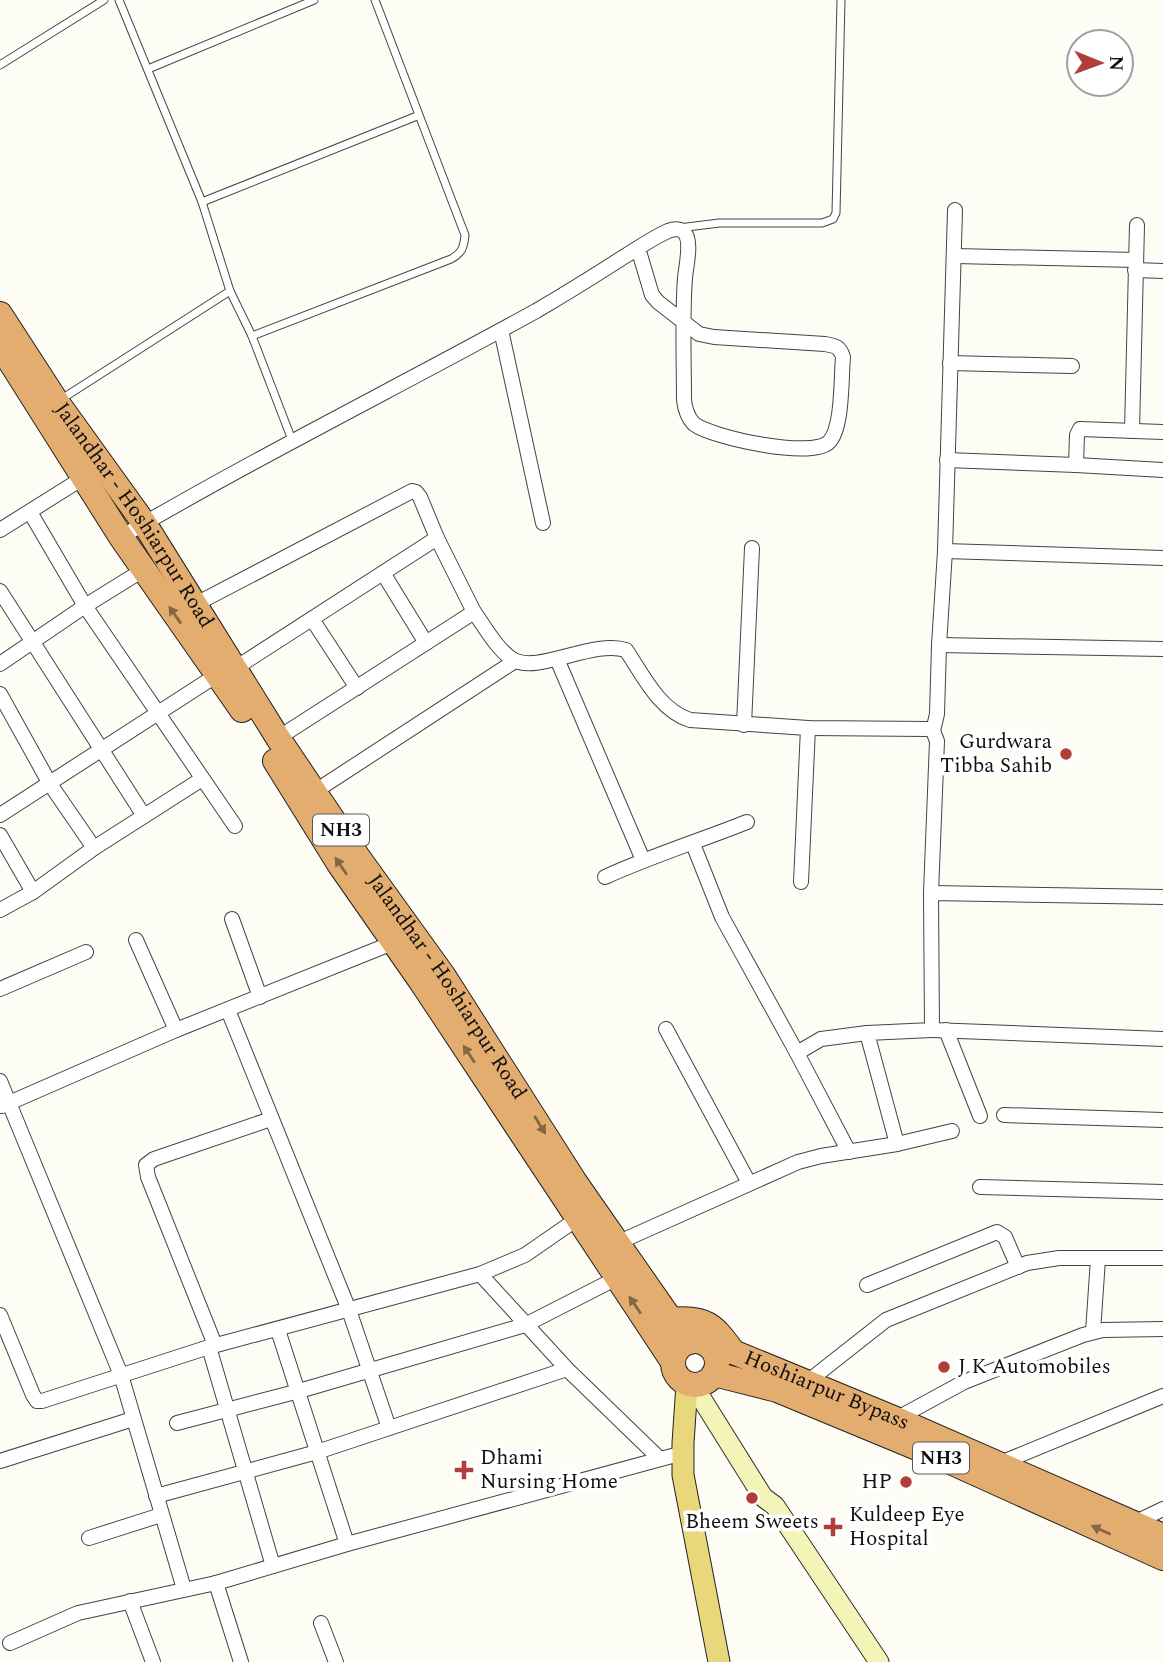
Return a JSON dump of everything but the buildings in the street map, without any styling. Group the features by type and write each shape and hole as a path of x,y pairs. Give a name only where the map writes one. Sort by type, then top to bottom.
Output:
{"highway":[{"name":"Jalandhar - Hoshiarpur Road","path":"0,314 57,402 144,523 194,606 226,672 278,738 308,796 358,857 443,975 575,1182 671,1320 711,1347"},
{"name":"NH3","path":"0,345 143,570 226,672 308,796 339,864 395,942 617,1278 692,1377 777,1390 950,1453 1163,1558"},
{"path":"671,1320 703,1321 722,1335 711,1347 678,1349 692,1377 717,1365 711,1347"},
{"name":"Hoshiarpur Bypass","path":"711,1347 896,1419 950,1453 998,1464 1134,1523"},
{"name":"NH3","path":"1134,1523 1163,1536"}],"main road":[{"path":"692,1377 673,1456 683,1475 719,1662"},
{"path":"692,1377 769,1481 775,1506 880,1662"}],"street":[{"path":"955,210 945,551 937,714 933,731 937,741 931,893 939,1030 980,1116"},
{"path":"1132,431 1138,225"},
{"path":"121,537 292,440 565,295 638,248 675,229 682,230 688,243 684,323 684,400 685,411 691,422 712,433 776,446 805,449 829,443 837,424 843,357 840,349 825,344 699,334 684,323 665,309 652,295 638,248"},
{"path":"955,256 1136,265 1163,271"},
{"path":"501,330 543,523"},
{"path":"950,363 1072,366"},
{"path":"1076,465 1077,435 1080,429 1163,432"},
{"path":"947,460 1163,470"},
{"path":"0,530 83,478"},
{"path":"194,606 412,491 420,498 474,612 503,651 515,661 529,663 600,647 616,647 625,650 654,692 677,716 690,720 808,728 933,731"},
{"path":"30,512 85,606 235,827"},
{"path":"0,815 156,713 312,619 437,538"},
{"path":"744,725 752,548"},
{"path":"945,551 1163,558"},
{"path":"0,664 143,570"},
{"path":"383,573 426,643"},
{"path":"0,591 144,816"},
{"path":"278,738 474,612"},
{"path":"312,619 356,688"},
{"path":"939,645 1163,649"},
{"path":"556,659 643,860"},
{"path":"308,796 515,661"},
{"path":"0,694 50,784 94,848"},
{"path":"801,882 808,728"},
{"path":"0,910 33,892 94,848 202,779"},
{"path":"604,877 747,822"},
{"path":"0,835 33,892"},
{"path":"693,844 722,917 849,1152"},
{"path":"931,893 1163,897"},
{"path":"232,919 260,997"},
{"path":"136,940 176,1030"},
{"path":"4,1105 176,1030 395,942"},
{"path":"0,989 86,952"},
{"path":"228,1010 349,1310 389,1427"},
{"path":"666,1029 750,1183"},
{"path":"797,1053 821,1039 867,1032 939,1030 1163,1039"},
{"path":"867,1032 897,1144"},
{"path":"0,1081 4,1105 121,1375 184,1589"},
{"path":"1004,1115 1163,1120"},
{"path":"271,1119 153,1159 146,1165 148,1177 212,1346 273,1566"},
{"path":"617,1243 808,1159 897,1144 952,1131"},
{"path":"980,1186 1163,1192"},
{"path":"0,1315 37,1401 47,1400 212,1346 480,1274 525,1255 578,1219"},
{"path":"867,1285 997,1232 1005,1237 1017,1267"},
{"path":"806,1382 886,1320 1017,1267 1059,1258 1163,1258"},
{"path":"1093,1332 1098,1259"},
{"path":"480,1274 567,1369 673,1456"},
{"path":"177,1423 299,1391 524,1325 617,1278"},
{"path":"278,1329 348,1544"},
{"path":"896,1419 964,1382 1093,1332 1163,1329"},
{"path":"156,1496 317,1452 567,1369"},
{"path":"998,1464 1163,1396"},
{"path":"0,1461 133,1419"},
{"path":"10,1643 78,1613 216,1583 348,1544 673,1456"},
{"path":"1134,1523 1163,1508"},
{"path":"89,1538 161,1515"},
{"path":"216,1583 241,1662"},
{"path":"130,1601 153,1662"},
{"path":"321,1623 336,1662"}],"lane":[{"path":"0,65 104,0"},
{"path":"119,0 202,202 230,291 252,336 292,440"},
{"path":"148,69 314,0"},
{"path":"252,336 459,254 464,246 464,235 375,0"},
{"path":"675,229 704,223 822,223 834,219 841,0"},
{"path":"202,202 417,116"},
{"path":"57,402 230,291"}],"place":[{"name":"Gurdwara Tibba Sahib","path":"1066,754"},
{"name":"J K Automobiles","path":"944,1367"},
{"name":"Dhami Nursing Home","path":"464,1470"},
{"name":"HP","path":"906,1482"},
{"name":"Bheem Sweets","path":"752,1498"},
{"name":"Kuldeep Eye Hospital","path":"833,1527"}]}
